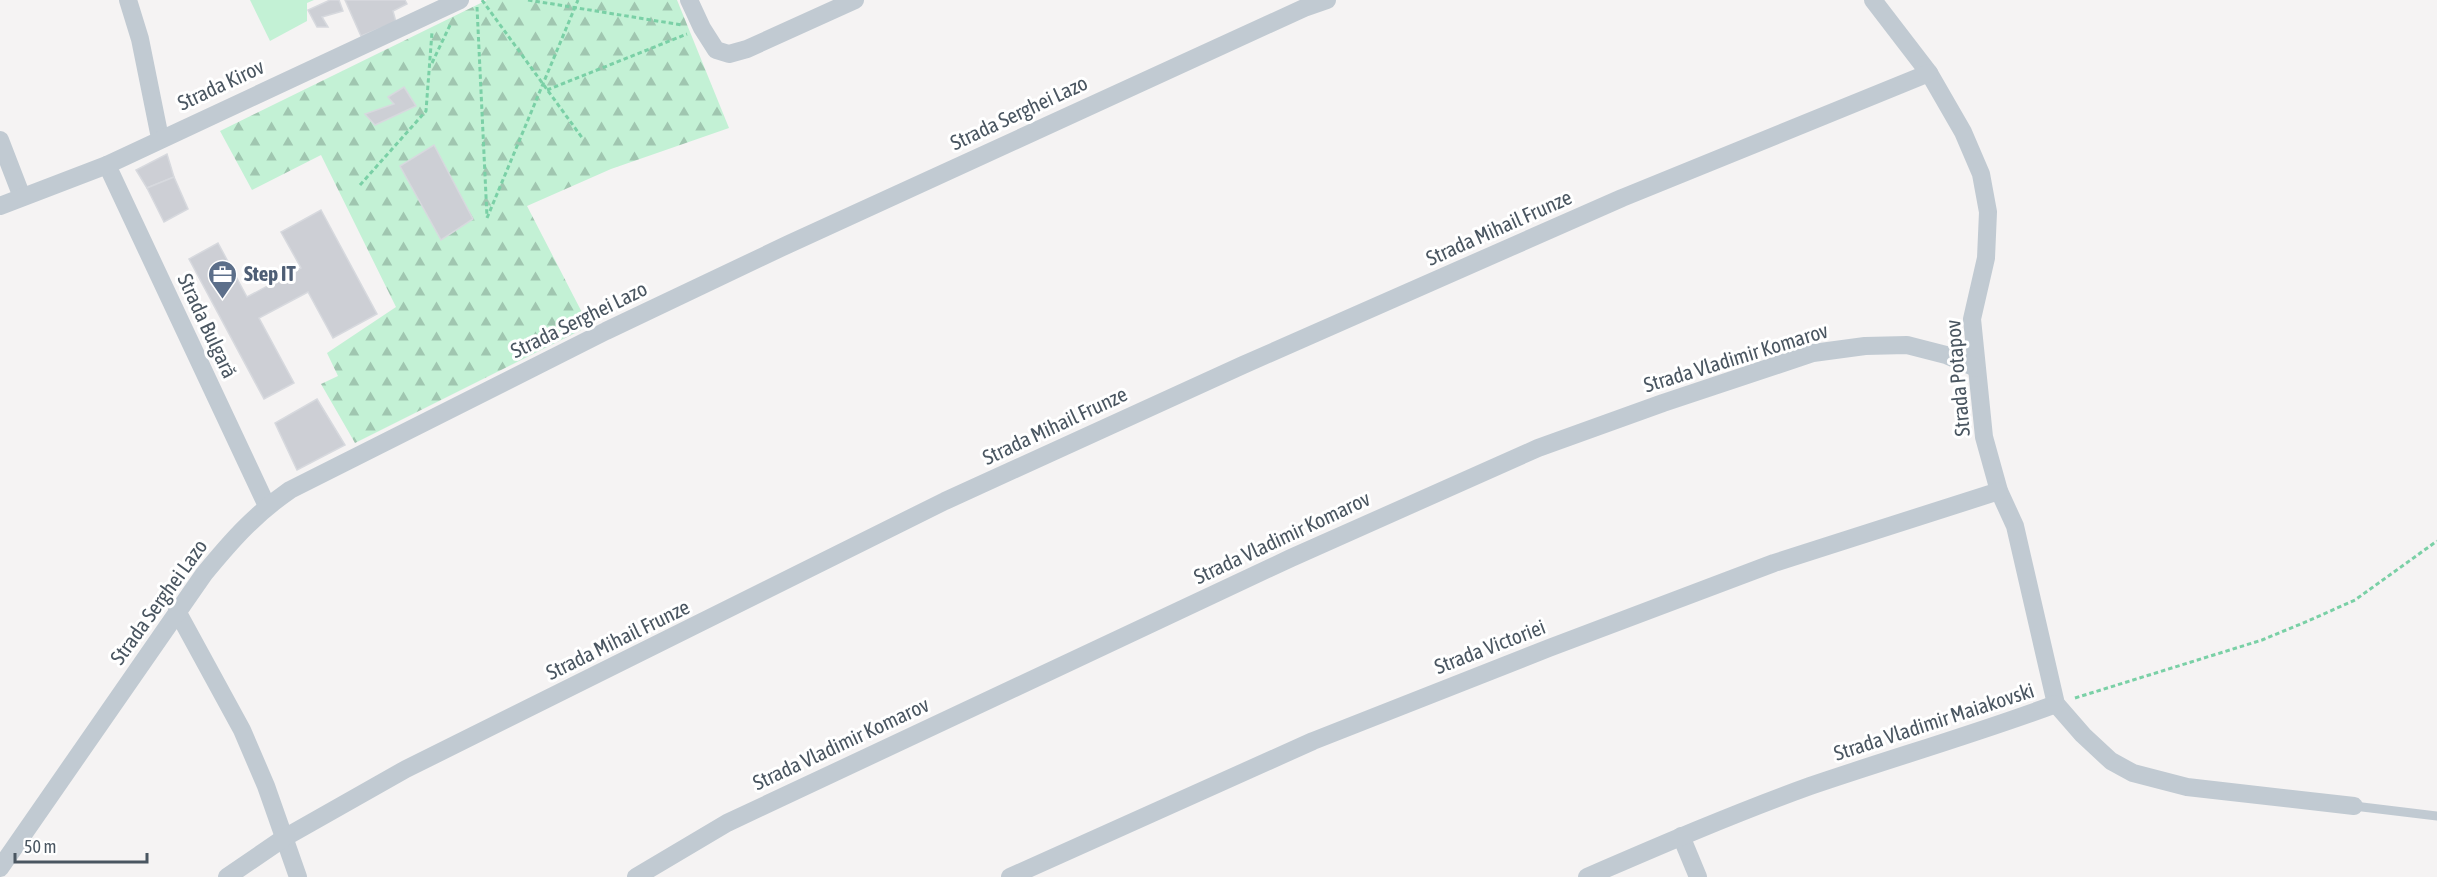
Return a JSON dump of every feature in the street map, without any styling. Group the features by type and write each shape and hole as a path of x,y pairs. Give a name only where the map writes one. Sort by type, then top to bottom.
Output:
{"street":[{"path":"128,0 141,39 160,138"},
{"name":"Strada Kirov","path":"0,206 107,165 160,138 460,0"},
{"path":"688,0 716,50 729,54 747,49 855,0"},
{"name":"Strada Serghei Lazo","path":"3,856 204,574 241,529 267,506 290,490 606,331 789,244 1301,4 1327,0"},
{"name":"Strada Potapov","path":"1874,0 1929,73 1963,132 1981,174 1988,212 1986,258 1972,319 1984,437 1999,491 2014,526 2056,704"},
{"name":"Strada Mihail Frunze","path":"227,877 284,838 406,769 945,501 1622,198 1929,73"},
{"path":"0,140 22,197"},
{"name":"Strada Bulgară","path":"107,165 267,506"},
{"name":"Strada Vladimir Komarov","path":"636,877 727,823 1291,558 1538,448 1813,353 1865,345 1907,345 1946,355 1976,368"},
{"name":"Strada Victoriei","path":"1010,877 1313,741 1549,648 1774,563 1999,491"},
{"path":"177,611 242,730 266,786 298,877"},
{"name":"Strada Vladimir Maiakovski","path":"1587,877 1681,836 1809,787 1997,726 2056,704 2083,735 2111,761 2133,773 2187,787 2354,806"},
{"path":"1681,836 1698,877"}],"lane":[{"path":"2354,806 2437,816"}],"path":[{"path":"477,0 487,218 578,0"},
{"path":"482,0 583,139"},
{"path":"528,0 702,28"},
{"path":"360,185 426,111 433,12"},
{"path":"431,65 452,22"},
{"path":"547,90 702,28"},
{"path":"2056,704 2262,640 2308,621 2355,600 2437,541"}],"green space":[{"path":"250,0 314,0 307,3 307,21 270,41"},
{"path":"487,0 677,0 729,128 611,169 527,206 589,326 355,443 321,384 338,376 327,353 396,307 321,155 252,190 220,131"}],"building":[{"path":"330,0 339,0 343,11 322,17 328,27 317,27 308,10"},
{"path":"345,0 405,0 407,4 393,11 396,22 361,36"},
{"path":"404,87 416,106 375,125 365,114 394,104 388,97"},
{"path":"434,145 473,219 441,240 400,166"},
{"path":"167,154 174,177 147,188 136,170"},
{"path":"174,177 188,209 164,222 147,188"},
{"path":"321,210 377,314 333,338 308,292 259,318 294,383 264,399 189,259 218,243 247,297 301,268 281,232"},
{"path":"317,399 345,445 297,470 275,423"}],"place":[{"name":"Step IT","path":"223,300"}]}
